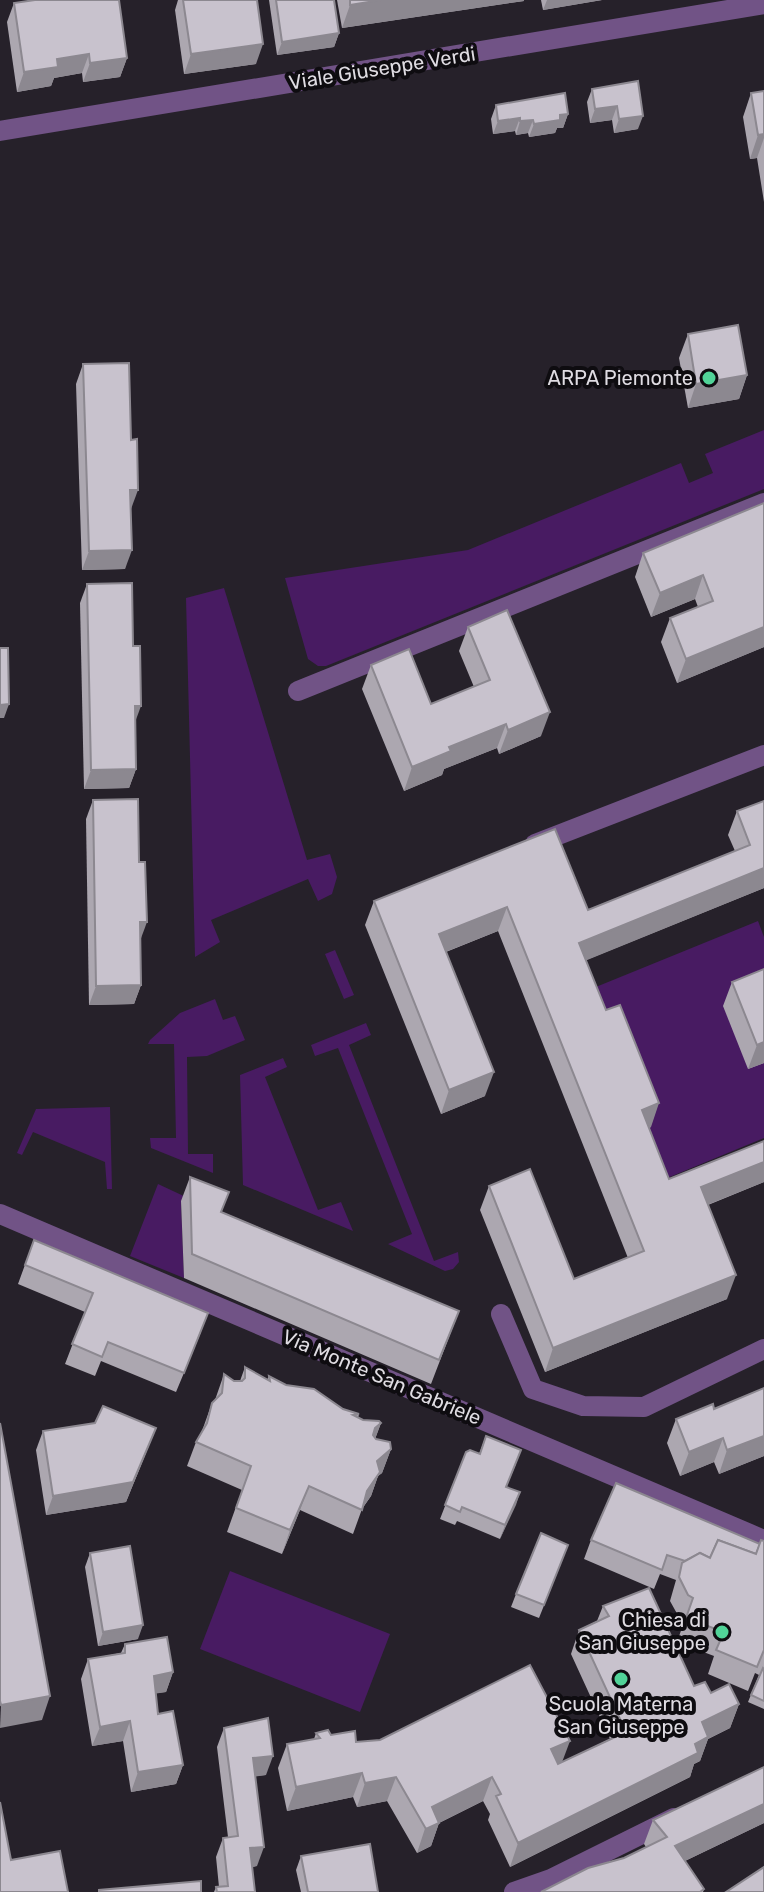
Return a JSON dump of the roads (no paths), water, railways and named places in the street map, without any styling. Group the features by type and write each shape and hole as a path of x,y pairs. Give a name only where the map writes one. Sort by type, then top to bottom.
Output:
{"street":[{"name":"Viale Giuseppe Verdi","path":"0,131 764,4"},
{"path":"298,691 764,503"},
{"path":"520,850 764,755"},
{"name":"Via Monte San Gabriele","path":"0,1214 764,1540"},
{"path":"501,1314 533,1389 583,1406 644,1407 764,1349"},
{"path":"514,1892 551,1879 693,1808"}],"place":[{"name":"ARPA Piemonte","path":"709,378"},
{"name":"Chiesa di San Giuseppe","path":"722,1632"},
{"name":"Scuola Materna San Giuseppe","path":"621,1679"}]}
